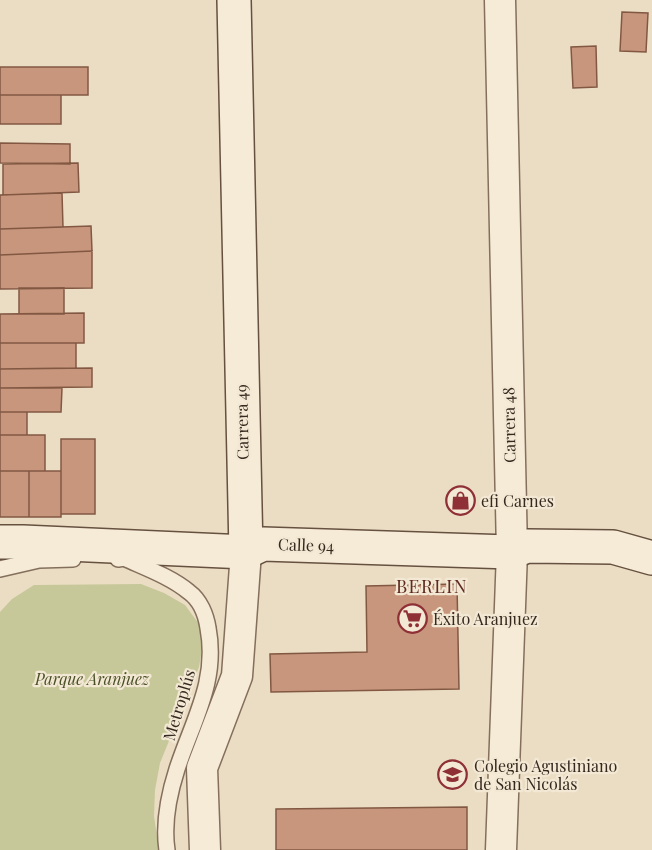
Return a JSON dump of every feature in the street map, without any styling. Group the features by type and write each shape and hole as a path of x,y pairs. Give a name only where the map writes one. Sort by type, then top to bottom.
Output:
{"street":[{"name":"Carrera 49","path":"204,843 202,768 237,676 246,552 234,0"},
{"name":"Carrera 48","path":"500,0 512,552 501,850"},
{"name":"Calle 94","path":"613,547 652,533"},
{"name":"Calle 94","path":"0,542 246,552 263,544 512,552 527,546 613,547 652,558"}],"lane":[{"name":"Metroplús","path":"0,568 39,560 124,558 170,579 192,593 206,616 212,645 209,679 198,718 177,768 169,798 165,837 168,850"}],"green space":[{"name":"Parque Aranjuez","path":"141,584 185,605 199,624 203,643 199,667 160,763 155,790 154,816 159,850 0,850 0,612 12,599 34,585"}],"building":[{"path":"622,12 648,13 646,52 620,51"},
{"path":"596,46 597,87 573,88 571,47"},
{"path":"0,67 88,67 88,95 0,95"},
{"path":"0,95 61,95 61,124 0,124"},
{"path":"0,143 70,144 70,164 0,163"},
{"path":"78,163 79,192 3,195 3,164"},
{"path":"62,193 63,227 0,229 0,195"},
{"path":"91,226 92,251 0,255 0,229"},
{"path":"92,251 92,288 0,289 0,255"},
{"path":"19,288 64,288 64,314 19,314"},
{"path":"84,313 84,343 0,343 0,314"},
{"path":"0,343 76,343 76,368 0,369"},
{"path":"92,368 92,387 0,388 0,369"},
{"path":"0,388 62,388 61,412 0,412"},
{"path":"0,412 27,412 27,435 0,435"},
{"path":"0,435 45,435 45,471 0,471"},
{"path":"61,439 95,439 95,514 61,514"},
{"path":"0,471 29,471 29,517 0,517"},
{"path":"29,471 61,471 61,517 29,517"},
{"name":"Éxito Aranjuez","path":"457,584 459,689 271,692 270,654 367,652 366,586"},
{"path":"467,807 467,850 276,850 276,809"}],"place":[{"name":"efi Carnes","path":"460,501"},
{"name":"Éxito Aranjuez","path":"412,619"},
{"name":"Colegio Agustiniano de San Nicolás","path":"453,775"}],"district":[{"name":"BERLIN","path":"432,587"}]}
